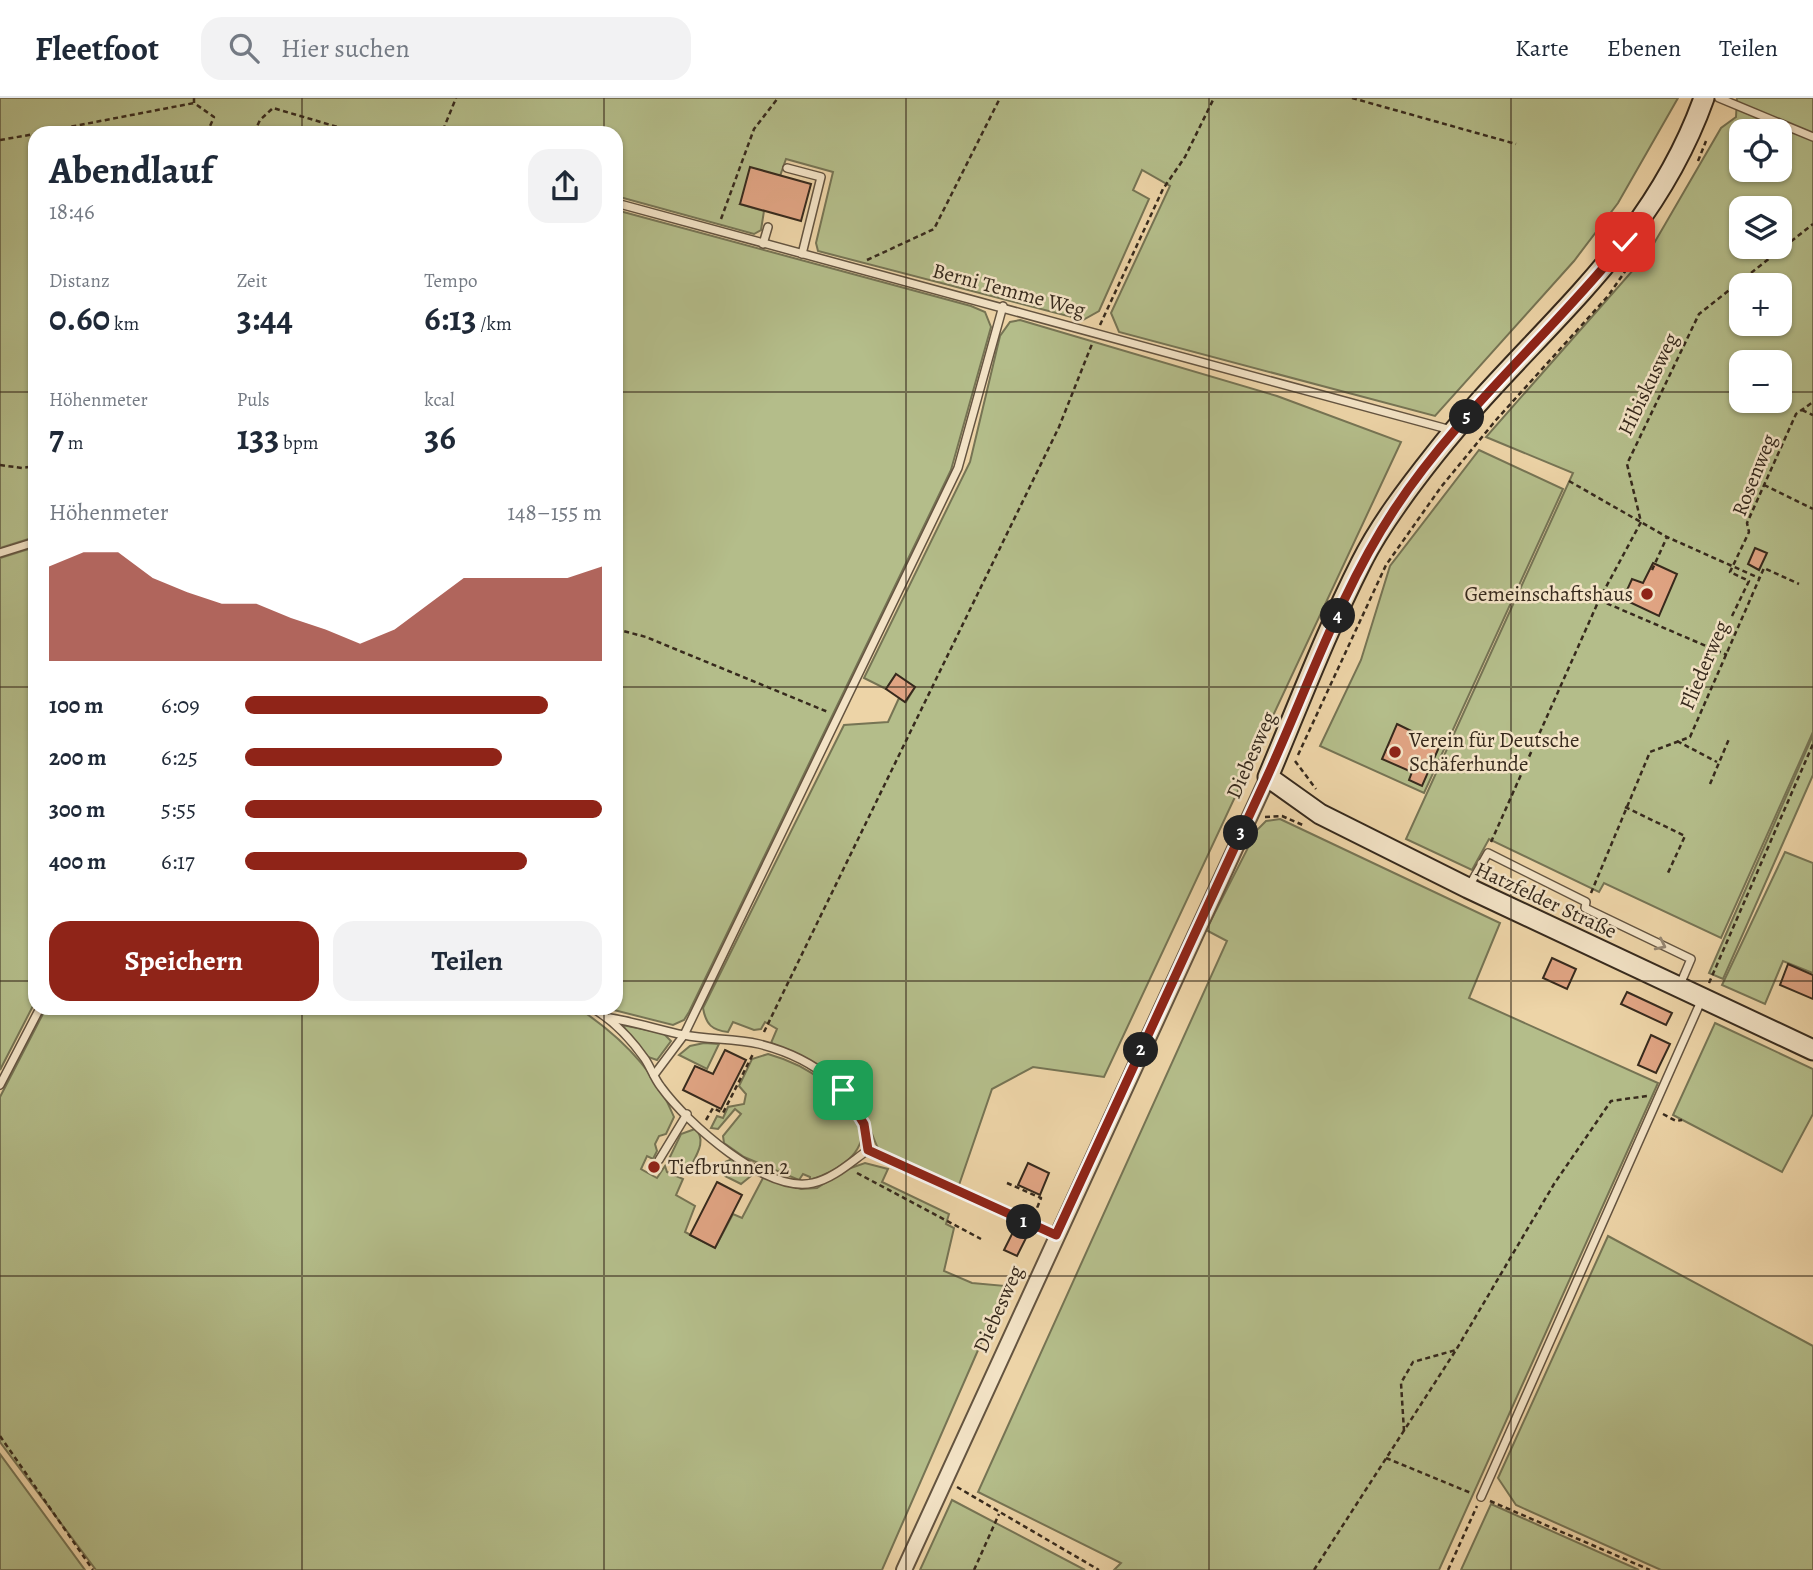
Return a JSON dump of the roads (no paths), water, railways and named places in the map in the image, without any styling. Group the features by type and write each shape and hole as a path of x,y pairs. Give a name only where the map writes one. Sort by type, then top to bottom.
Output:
{"street":[{"name":"Diebesweg","path":"904,1570 1268,777 1362,562 1395,508 1455,431 1590,285 1625,242 1682,149 1704,98"},
{"name":"Hatzfelder Straße","path":"1268,777 1320,814 1468,888 1813,1050"}],"lane":[{"path":"1719,98 1813,137"},
{"path":"787,168 821,177 802,254"},
{"name":"Berni Temme Weg","path":"623,205 716,232 1003,306 1455,431"},
{"path":"762,244 768,228"},
{"path":"654,1075 684,1035 958,468 1003,306"},
{"path":"0,553 28,544"},
{"path":"1468,888 1488,853 1586,902 1585,908 1691,960 1679,988"},
{"path":"1481,1497 1702,999"},
{"path":"0,1085 36,1015"},
{"path":"604,1015 645,1059 654,1075 701,1129 730,1153 788,1183 816,1183 868,1150"},
{"path":"609,1018 649,1024 684,1035 758,1044 808,1064 843,1090 864,1124 868,1150"},
{"path":"659,1160 687,1114"},
{"path":"868,1150 1056,1235"}],"place":[{"name":"Gemeinschaftshaus","path":"1647,594"},
{"name":"Verein für Deutsche Schäferhunde","path":"1395,752"},
{"name":"Tiefbrunnen 2","path":"654,1167"}]}
